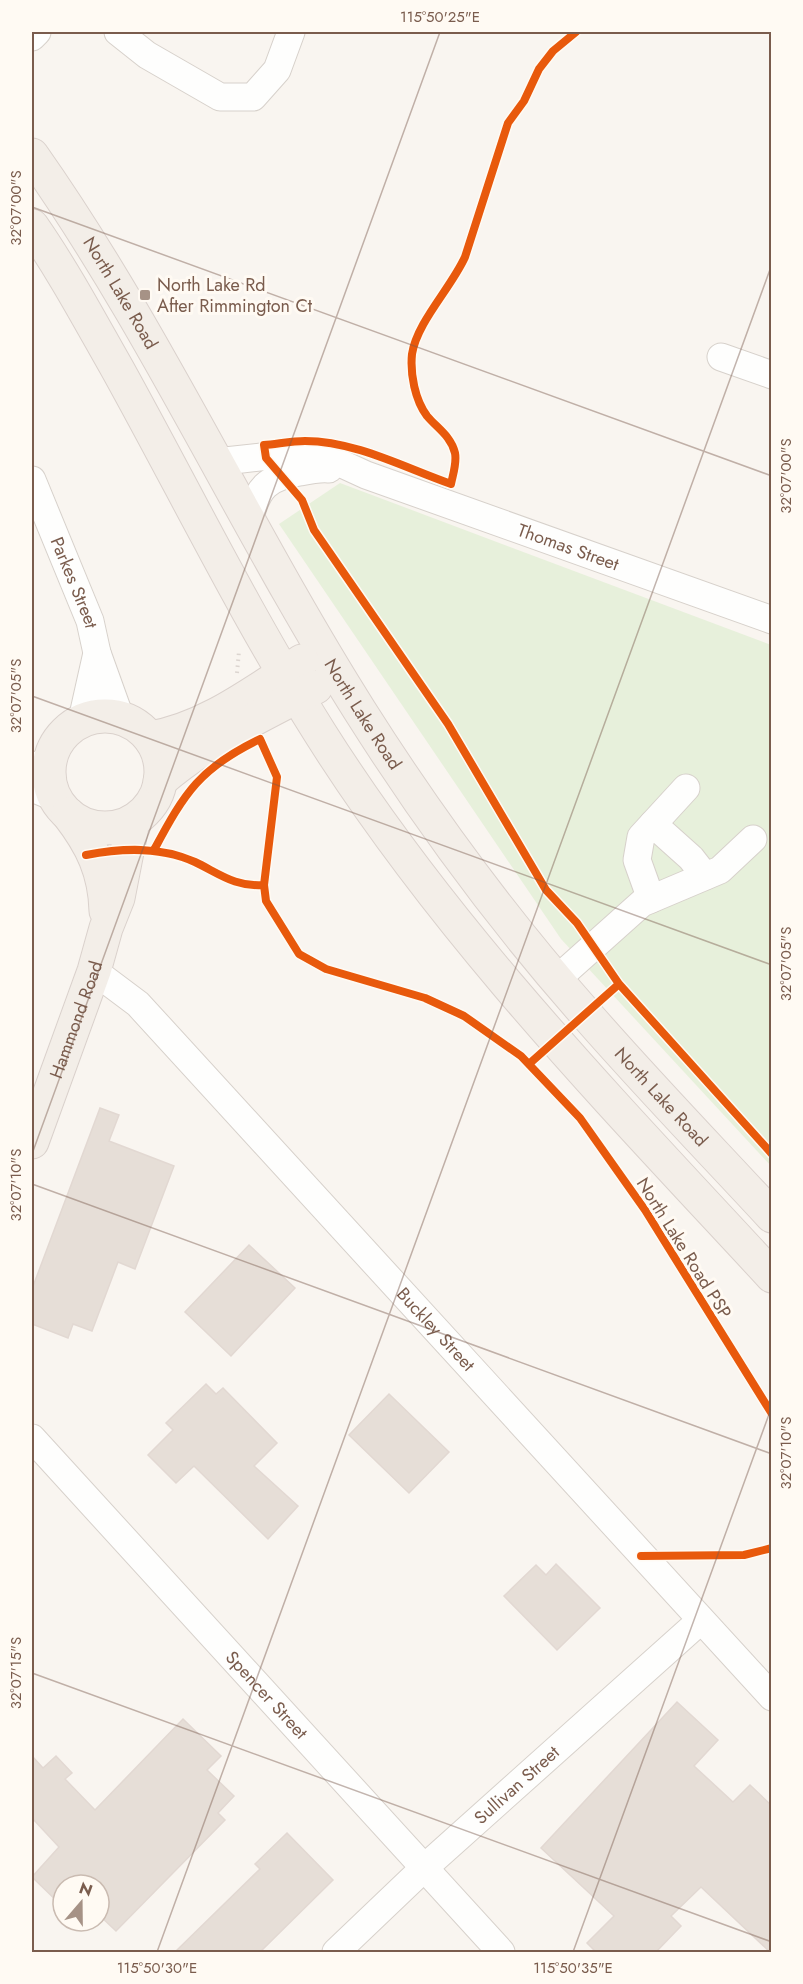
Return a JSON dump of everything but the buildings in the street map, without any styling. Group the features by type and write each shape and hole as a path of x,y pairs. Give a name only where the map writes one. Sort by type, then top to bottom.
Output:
{"main road":[{"name":"North Lake Road","path":"32,155 103,260 330,662 425,810 483,888 585,1013 771,1216"},
{"path":"32,225 62,269 191,501 259,634 389,836 496,971 555,1040 771,1276"},
{"path":"160,781 185,760 290,685 330,662"},
{"path":"150,738 176,734 290,685"},
{"path":"100,715 120,717 137,725 150,738 158,751 161,766 160,781 151,804 133,821 117,827 100,828 83,824 51,800 49,779 40,764 67,729 82,720 100,715"},
{"name":"Hammond Road","path":"51,800 95,853 104,878 106,928"},
{"name":"Hammond Road","path":"32,1142 118,898 133,821"}],"street":[{"path":"32,37 37,32"},
{"path":"118,32 147,55 220,96 253,97 277,70 291,32"},
{"path":"721,357 771,375"},
{"name":"Thomas Street","path":"216,462 287,454 329,458 366,475 771,620"},
{"name":"Thomas Street","path":"249,520 254,500 266,484 281,475 324,468 366,475"},
{"name":"Parkes Street","path":"32,480 90,621 97,653 120,717"},
{"name":"Parkes Street","path":"82,720 97,653"},
{"path":"651,899 637,861 641,837 686,788"},
{"path":"653,825 691,858 705,876"},
{"path":"557,979 642,903 720,870 753,839"},
{"name":"Buckley Street","path":"94,971 138,1004 771,1697"},
{"name":"Spencer Street","path":"32,1438 501,1953"},
{"name":"Sullivan Street","path":"336,1953 423,1869 700,1621"}],"green space":[{"path":"340,483 771,645 771,1166 561,939 279,524"}],"cycle path":[{"path":"576,32 553,51 539,69 524,101 508,123 465,257 452,281 427,317 415,342 412,354 414,386 423,410 453,447 456,461 451,484 361,450 324,442 300,441 264,445 266,458 302,500 314,530 448,724 546,890 577,923 619,984 772,1154"},
{"name":"North Lake Road PSP","path":"154,850 175,812 196,784 222,760 260,739 277,777 264,885 266,901 299,954 326,969 425,998 464,1016 521,1056 580,1118 645,1210 772,1414"},
{"path":"86,855 127,850 168,853 195,862 236,882 264,885"},
{"path":"529,1064 619,984"},
{"path":"641,1556 744,1555 772,1548"}],"place":[{"name":"North Lake Rd After Rimmington Ct","path":"145,295"}]}
